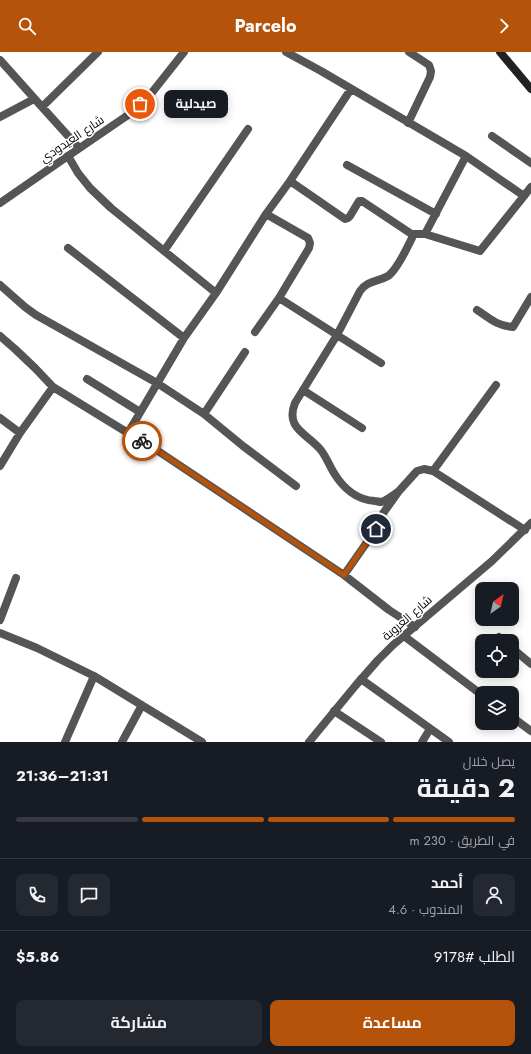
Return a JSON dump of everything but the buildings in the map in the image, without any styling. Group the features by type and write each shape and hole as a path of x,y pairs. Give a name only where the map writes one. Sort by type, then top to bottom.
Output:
{"main road":[{"path":"500,52 531,89"}],"street":[{"path":"42,107 98,52"},
{"name":"شارع العيدودي","path":"0,203 131,113 150,95 184,52"},
{"path":"286,52 466,156 524,196"},
{"path":"408,123 430,77 431,71 428,65 409,52"},
{"path":"0,60 79,148"},
{"path":"128,434 184,338 216,293 266,214 290,181 351,89"},
{"path":"0,117 34,99"},
{"path":"164,251 248,129"},
{"path":"492,136 531,163"},
{"path":"68,156 78,173 90,188 111,208 216,293"},
{"path":"425,234 466,156"},
{"path":"347,165 436,214"},
{"path":"290,181 344,219 348,218 359,201 362,201 412,234 425,234 480,250 531,187"},
{"path":"255,332 280,298 309,248 310,243 308,238 266,214"},
{"path":"399,491 381,502 368,501 353,494 343,486 321,449 295,426 292,418 293,409 303,390 337,335 360,291 370,282 388,276 394,270 412,238 412,234"},
{"path":"68,248 184,338"},
{"path":"0,285 24,307 36,315 157,383 204,414 296,486"},
{"path":"477,310 499,325 504,327 513,327 531,297"},
{"path":"280,298 381,363"},
{"path":"0,336 15,348 53,387 128,434 155,449 344,575 389,610 415,627"},
{"path":"204,414 245,352"},
{"path":"88,379 140,412"},
{"path":"433,471 496,385"},
{"path":"0,466 20,433 53,387"},
{"path":"303,390 362,428"},
{"path":"0,418 20,433"},
{"path":"344,575 376,529 379,519 399,491 417,471 424,469 433,471 525,530"},
{"name":"شارع العروبة","path":"310,742 334,711 378,660 492,561 531,523"},
{"path":"0,620 16,578"},
{"path":"0,633 43,651 94,676 202,742"},
{"path":"404,636 475,690"},
{"path":"519,654 531,664"},
{"path":"65,742 94,676"},
{"path":"361,679 449,742"},
{"path":"122,742 142,705"},
{"path":"334,711 381,742"},
{"path":"519,722 531,731"},
{"path":"422,742 430,729"}],"way so far":[{"path":"140,104 131,113 68,156 78,173 90,188 111,208 216,293 184,338 128,434 142,441"}],"place":[{"name":"صيدلية","path":"140,104"}],"route":[{"path":"142,441 344,575 376,529"}]}
